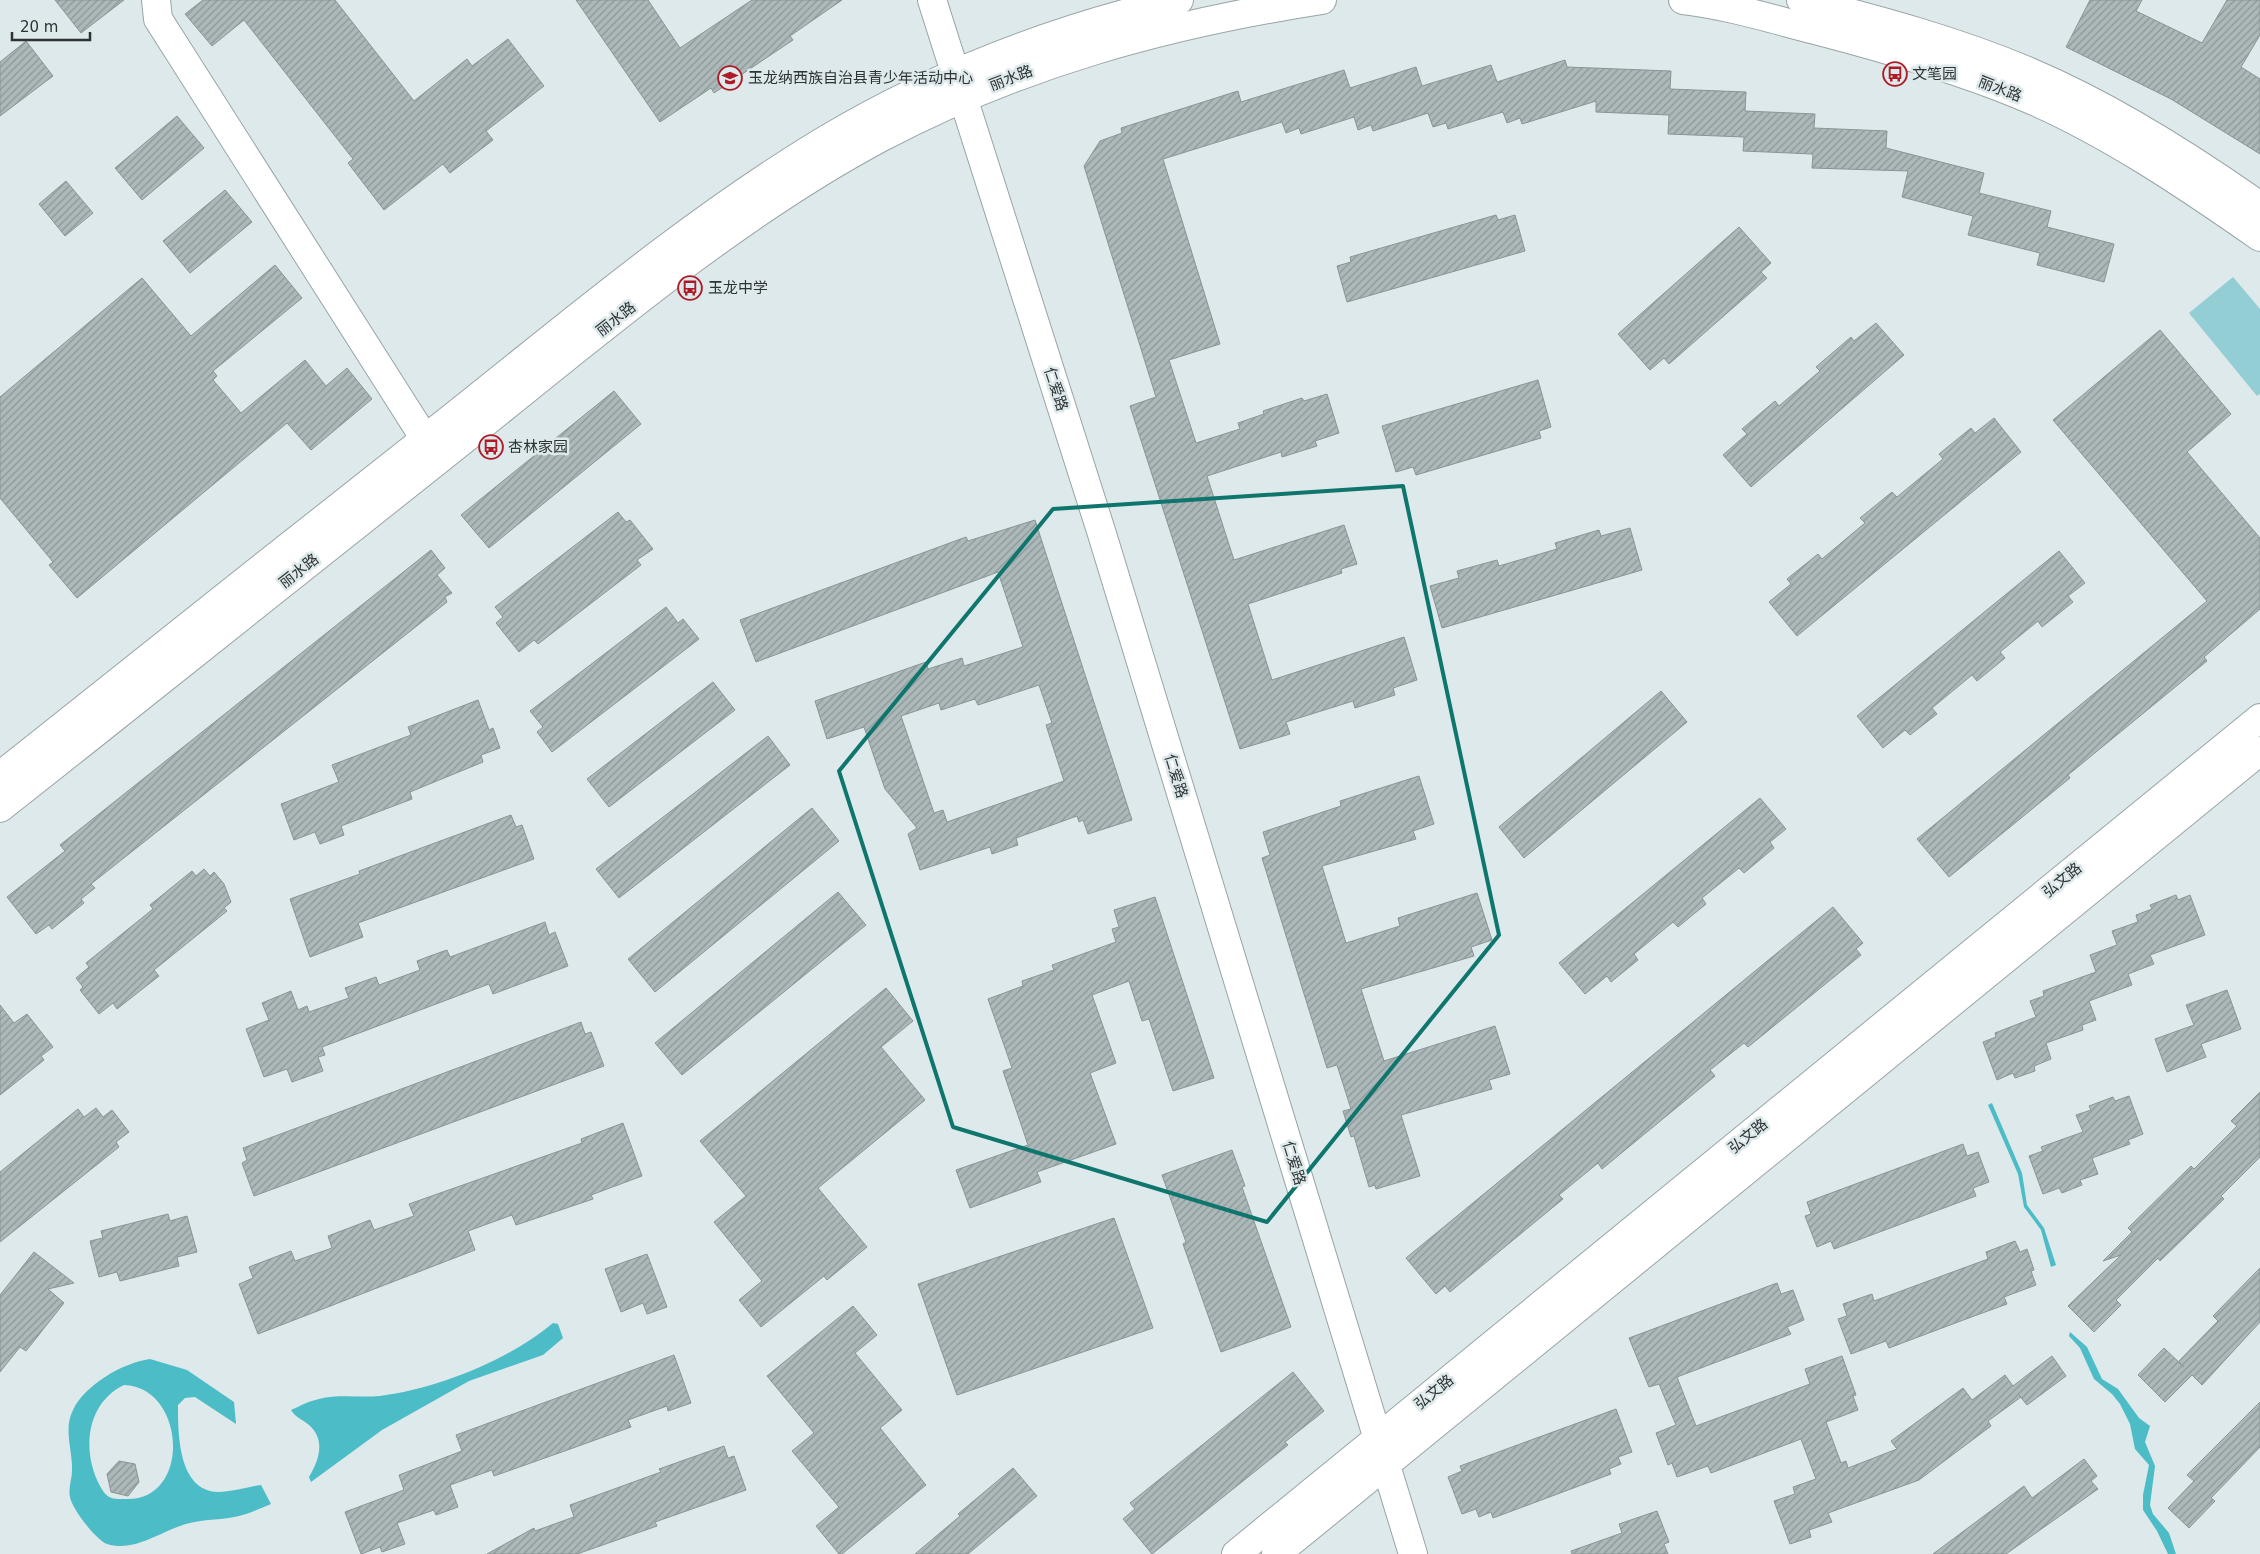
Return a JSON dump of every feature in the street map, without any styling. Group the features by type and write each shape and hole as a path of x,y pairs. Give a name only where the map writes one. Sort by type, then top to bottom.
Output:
{"street":[{"path":"156,0 158,19 425,439"},
{"name":"仁爱路","path":"932,0 1102,534 1413,1554"},
{"name":"丽水路","path":"0,808 674,274 791,191 878,139 1027,45 1085,25 1179,0"},
{"name":"丽水路","path":"0,776 658,254 777,170 866,117 960,86 1036,69 1152,32 1211,19 1322,0"},
{"name":"丽水路","path":"1682,0 1844,37 1904,55 2021,96 2149,163 2260,238"},
{"name":"丽水路","path":"1801,0 1912,31 2032,73 2098,106 2162,142 2260,206"},
{"name":"弘文路","path":"1236,1554 2260,718"},
{"name":"弘文路","path":"1276,1554 2260,751"}],"highlighted area":[{"path":"1403,486 1499,935 1267,1222 953,1127 839,771 1053,509"}],"shaded area":[{"path":"2233,277 2260,309 2260,394 2257,396 2189,313"},
{"path":"1992,1103 2022,1173 2027,1205 2044,1228 2056,1265 2051,1267 2041,1230 2024,1207 2018,1174 1988,1105"},
{"path":"553,1323 558,1324 563,1338 543,1355 469,1381 382,1430 311,1482 309,1477 318,1457 318,1437 309,1425 297,1417 291,1410 312,1401 327,1398 380,1396 425,1387 448,1380 494,1361"},
{"path":"2070,1332 2087,1347 2102,1379 2118,1389 2139,1418 2150,1426 2145,1442 2155,1466 2150,1505 2153,1514 2169,1533 2176,1554 2168,1554 2157,1531 2143,1510 2143,1495 2149,1465 2135,1449 2130,1424 2120,1404 2112,1394 2094,1379 2080,1348 2069,1336"},
{"path":"150,1359 187,1370 234,1402 236,1424 195,1397 185,1398 178,1405 180,1445 183,1459 195,1482 205,1489 223,1492 261,1485 271,1504 239,1516 190,1523 139,1543 128,1545 107,1544 91,1531 75,1509 70,1497 72,1463 69,1432 70,1417 79,1401 95,1384 116,1370","holes":["124,1385 145,1391 160,1404 169,1422 173,1444 171,1464 162,1482 147,1495 126,1499 113,1498 103,1491 91,1463 89,1448 90,1432 94,1418 101,1405 111,1394"]}],"building":[{"path":"55,0 124,0 81,33"},
{"path":"203,0 335,0 414,101 467,59 472,66 508,39 544,86 486,131 493,140 450,173 443,164 384,210 348,163 353,159 244,20 212,46 185,14"},
{"path":"576,0 648,0 680,48 752,0 842,0 790,36 793,40 714,93 711,88 660,122"},
{"path":"2090,0 2142,0 2136,11 2202,43 2227,0 2260,0 2260,35 2241,67 2260,79 2260,154 2171,99 2066,47"},
{"path":"26,41 53,76 0,116 0,62"},
{"path":"1565,60 1567,67 1671,71 1670,89 1746,92 1745,111 1815,114 1814,128 1887,131 1886,148 1984,173 1979,193 2051,211 2047,227 2114,244 2104,282 2037,265 2040,253 1968,235 1973,216 1902,197 1908,171 1812,168 1813,154 1743,151 1744,137 1668,134 1669,115 1596,112 1596,101 1522,124 1520,118 1507,123 1503,112 1448,129 1446,123 1433,127 1428,113 1373,131 1371,125 1358,130 1354,117 1301,134 1299,128 1286,133 1282,122 1163,159 1220,344 1169,360 1196,443 1240,429 1238,423 1264,414 1263,411 1302,398 1304,401 1327,394 1339,433 1315,441 1317,446 1282,457 1281,452 1207,476 1234,560 1344,525 1357,564 1341,569 1342,573 1248,604 1272,680 1404,637 1417,680 1393,688 1395,695 1355,708 1353,701 1286,722 1290,734 1240,749 1130,406 1156,397 1084,166 1100,141 1122,133 1121,128 1238,91 1241,102 1344,70 1350,88 1416,67 1422,86 1491,65 1497,82"},
{"path":"177,116 204,148 142,200 115,168"},
{"path":"66,181 93,213 65,236 39,204"},
{"path":"225,190 252,222 190,273 163,241"},
{"path":"1496,215 1498,220 1515,215 1525,251 1347,302 1337,266 1351,262 1350,257"},
{"path":"1739,227 1771,263 1761,272 1767,278 1669,364 1664,358 1650,370 1618,334"},
{"path":"275,265 302,298 213,371 217,376 213,380 241,413 305,360 326,386 347,368 372,399 311,450 287,423 77,598 49,565 53,562 0,498 0,397 142,278 191,336"},
{"path":"1876,323 1904,355 1751,487 1723,455 1747,434 1742,429 1775,401 1779,406 1820,371 1816,367 1851,337 1854,341"},
{"path":"2160,330 2231,414 2187,452 2260,538 2260,609 2204,657 2207,661 2068,775 2070,778 1949,877 1917,839 2207,601 2053,420"},
{"path":"1538,380 1551,427 1539,431 1541,438 1416,475 1413,467 1396,472 1382,426"},
{"path":"614,391 641,424 489,548 461,515"},
{"path":"1994,418 2021,452 1797,636 1769,602 1791,584 1787,579 1818,554 1822,559 1865,523 1860,518 1892,492 1897,497 1943,459 1939,454 1971,428 1975,433"},
{"path":"618,512 626,522 630,520 653,549 637,560 641,565 538,644 534,640 519,652 496,623 503,617 495,607"},
{"path":"1035,520 1132,820 1088,834 1083,820 1079,822 1077,816 1016,838 1018,845 992,854 990,847 920,870 908,834 917,828 885,789 864,727 827,739 815,701 926,662 928,669 962,658 964,666 1023,647 998,572 756,662 740,620 966,537 968,541","holes":["1039,685 1052,723 1046,725 1064,781 947,822 943,810 934,813 901,716 939,703 941,710 975,699 978,705"]},
{"path":"1630,528 1642,570 1442,628 1430,586 1459,578 1457,571 1497,560 1499,566 1557,549 1555,543 1599,530 1601,536"},
{"path":"431,550 445,568 437,575 452,593 445,597 447,602 91,884 95,888 81,899 84,903 52,929 49,925 36,934 7,897 65,851 60,845"},
{"path":"2059,551 2085,583 2068,596 2073,602 2042,627 2038,621 2000,652 2005,658 1977,681 1972,675 1932,708 1937,714 1910,735 1905,730 1883,748 1857,716"},
{"path":"666,607 678,623 683,619 699,639 552,752 537,732 543,727 530,711"},
{"path":"713,682 735,710 609,807 587,779"},
{"path":"1661,691 1687,722 1524,858 1499,827"},
{"path":"478,700 489,730 493,728 500,748 481,755 483,762 410,792 412,799 341,826 344,835 320,844 315,832 294,840 281,804 339,782 332,765 411,735 408,727"},
{"path":"768,736 790,765 619,898 596,869"},
{"path":"1419,776 1434,824 1413,831 1416,839 1322,866 1346,943 1400,926 1398,918 1477,893 1492,940 1471,947 1474,956 1361,989 1384,1061 1495,1026 1510,1074 1489,1080 1492,1089 1401,1115 1420,1176 1376,1189 1375,1185 1369,1187 1354,1136 1351,1137 1343,1111 1351,1109 1337,1065 1327,1068 1262,858 1270,855 1263,832 1341,806 1340,801"},
{"path":"1760,798 1786,829 1770,842 1774,848 1744,873 1739,868 1702,898 1706,904 1678,927 1673,922 1634,954 1638,960 1611,982 1607,976 1585,994 1559,963"},
{"path":"812,808 839,841 655,992 628,959"},
{"path":"511,815 516,827 522,825 534,859 358,923 363,937 310,957 290,899 360,874 359,871"},
{"path":"204,869 210,876 214,872 224,884 231,902 224,908 227,911 154,970 159,976 117,1009 113,1003 99,1014 80,990 83,987 76,978 89,967 86,963 153,909 150,905 192,871 196,876"},
{"path":"838,892 866,925 682,1075 655,1043"},
{"path":"2176,895 2178,900 2190,895 2205,935 2150,955 2154,964 2128,974 2132,985 2089,1001 2096,1020 2082,1025 2083,1030 2046,1043 2051,1059 2034,1066 2035,1071 2015,1078 2013,1073 1997,1080 1983,1042 1996,1037 1995,1033 2036,1017 2030,1001 2044,996 2043,991 2096,972 2090,955 2117,945 2112,931 2138,922 2136,915 2152,909 2150,905"},
{"path":"1155,897 1214,1078 1173,1091 1149,1019 1142,1021 1129,981 1092,995 1116,1063 1090,1073 1116,1144 1037,1172 1041,1182 970,1208 956,1170 1028,1145 1003,1071 1012,1068 988,999 1023,986 1022,981 1054,970 1052,965 1116,942 1112,929 1119,927 1114,910"},
{"path":"1833,907 1863,943 1856,949 1861,955 1748,1047 1744,1043 1710,1070 1715,1076 1602,1169 1598,1163 1559,1195 1563,1199 1450,1292 1445,1286 1436,1294 1406,1258"},
{"path":"545,922 549,935 555,932 568,966 493,994 489,984 322,1047 325,1055 318,1057 323,1071 292,1082 287,1069 264,1077 246,1029 269,1020 262,1003 291,991 298,1010 307,1006 309,1012 349,998 345,988 376,977 379,985 420,970 417,961 430,956 447,950 450,957"},
{"path":"886,988 913,1021 881,1047 925,1100 818,1188 867,1247 827,1280 824,1276 761,1327 739,1300 762,1281 714,1222 746,1196 700,1141"},
{"path":"2227,990 2241,1029 2201,1044 2206,1057 2167,1072 2155,1039 2194,1025 2186,1005"},
{"path":"0,1005 14,1023 27,1014 53,1047 41,1056 44,1060 0,1095"},
{"path":"581,1022 585,1034 591,1032 604,1066 254,1196 242,1163 247,1160 243,1148"},
{"path":"2260,1092 2260,1157 2221,1196 2224,1199 2160,1261 2158,1258 2116,1300 2121,1305 2094,1332 2068,1306 2121,1255 2103,1261 2132,1232 2128,1228 2191,1166 2194,1169 2237,1126 2231,1121"},
{"path":"2129,1096 2143,1134 2128,1140 2130,1144 2092,1158 2098,1174 2080,1180 2082,1185 2062,1193 2059,1188 2043,1194 2029,1156 2043,1151 2041,1147 2083,1132 2076,1115 2091,1110 2089,1106 2113,1097 2115,1101"},
{"path":"96,1108 103,1117 112,1110 129,1132 116,1142 119,1147 0,1242 0,1172 78,1109 84,1117"},
{"path":"623,1123 642,1176 591,1195 593,1199 516,1225 512,1215 468,1231 475,1250 258,1334 239,1284 253,1278 249,1267 291,1251 295,1261 332,1248 328,1236 370,1220 374,1230 414,1216 409,1204 582,1143 581,1139"},
{"path":"1963,1144 1967,1156 1978,1152 1989,1182 1973,1188 1976,1196 1834,1249 1831,1241 1817,1247 1805,1216 1811,1214 1807,1202"},
{"path":"1232,1150 1245,1186 1242,1187 1291,1327 1221,1352 1183,1244 1186,1242 1162,1175"},
{"path":"168,1214 170,1221 187,1216 197,1252 177,1257 179,1266 120,1281 117,1272 99,1277 90,1241 103,1238 101,1231"},
{"path":"1114,1218 1153,1328 957,1395 918,1284"},
{"path":"2015,1241 2020,1252 2027,1249 2034,1270 2031,1271 2036,1285 2004,1297 2007,1304 1889,1348 1886,1341 1851,1354 1838,1319 1847,1316 1843,1304 1872,1294 1874,1301 1988,1259 1986,1252"},
{"path":"34,1252 74,1283 48,1289 64,1303 26,1351 20,1347 0,1372 0,1295"},
{"path":"647,1254 667,1307 647,1314 643,1303 621,1312 605,1269"},
{"path":"2260,1268 2260,1322 2202,1385 2192,1375 2165,1402 2138,1375 2164,1348 2178,1362 2218,1321 2213,1316"},
{"path":"1777,1283 1781,1294 1793,1290 1804,1320 1787,1327 1791,1334 1677,1377 1696,1426 1810,1384 1805,1369 1842,1356 1856,1395 1853,1396 1858,1410 1826,1422 1841,1463 1846,1461 1848,1468 1897,1449 1891,1441 1963,1388 1972,1400 2005,1375 2013,1386 2052,1356 2066,1376 2027,1405 2021,1397 1988,1421 1991,1426 1919,1480 1828,1513 1832,1522 1809,1530 1811,1537 1790,1544 1774,1501 1795,1494 1793,1487 1816,1479 1801,1439 1711,1473 1708,1466 1677,1477 1672,1463 1668,1465 1656,1433 1676,1425 1659,1384 1649,1387 1629,1338"},
{"path":"853,1306 877,1335 855,1353 902,1410 880,1428 926,1485 842,1554 839,1554 816,1526 839,1507 792,1451 814,1433 767,1376"},
{"path":"674,1355 691,1403 668,1411 667,1406 628,1420 631,1427 494,1476 492,1470 450,1485 458,1507 436,1515 434,1510 397,1523 405,1544 382,1552 380,1547 361,1554 345,1512 404,1490 399,1475 462,1451 456,1435"},
{"path":"1293,1372 1324,1411 1285,1442 1288,1445 1152,1554 1123,1519 1135,1509 1130,1503"},
{"path":"2260,1402 2260,1447 2211,1498 2215,1501 2189,1528 2168,1508 2194,1481 2187,1475"},
{"path":"1616,1409 1632,1452 1618,1457 1621,1464 1609,1469 1611,1474 1493,1518 1491,1512 1479,1517 1476,1509 1462,1514 1448,1477 1462,1471 1460,1466"},
{"path":"724,1446 728,1458 734,1456 746,1490 655,1522 657,1526 577,1554 487,1554 534,1528 535,1531 574,1517 570,1505 661,1472 659,1469"},
{"path":"2084,1459 2097,1476 2091,1481 2098,1489 2006,1554 1933,1554 2024,1486 2032,1498"},
{"path":"119,1461 135,1464 139,1482 128,1496 111,1492 107,1474"},
{"path":"1013,1468 1037,1496 968,1554 915,1554 960,1516 958,1514"},
{"path":"1657,1511 1669,1542 1664,1544 1668,1554 1572,1554 1571,1551 1622,1533 1619,1524"}],"place":[{"name":"文笔园","path":"1895,74"},
{"name":"玉龙纳西族自治县青少年活动中心","path":"730,78"},
{"name":"玉龙中学","path":"690,288"},
{"name":"杏林家园","path":"491,447"}]}
